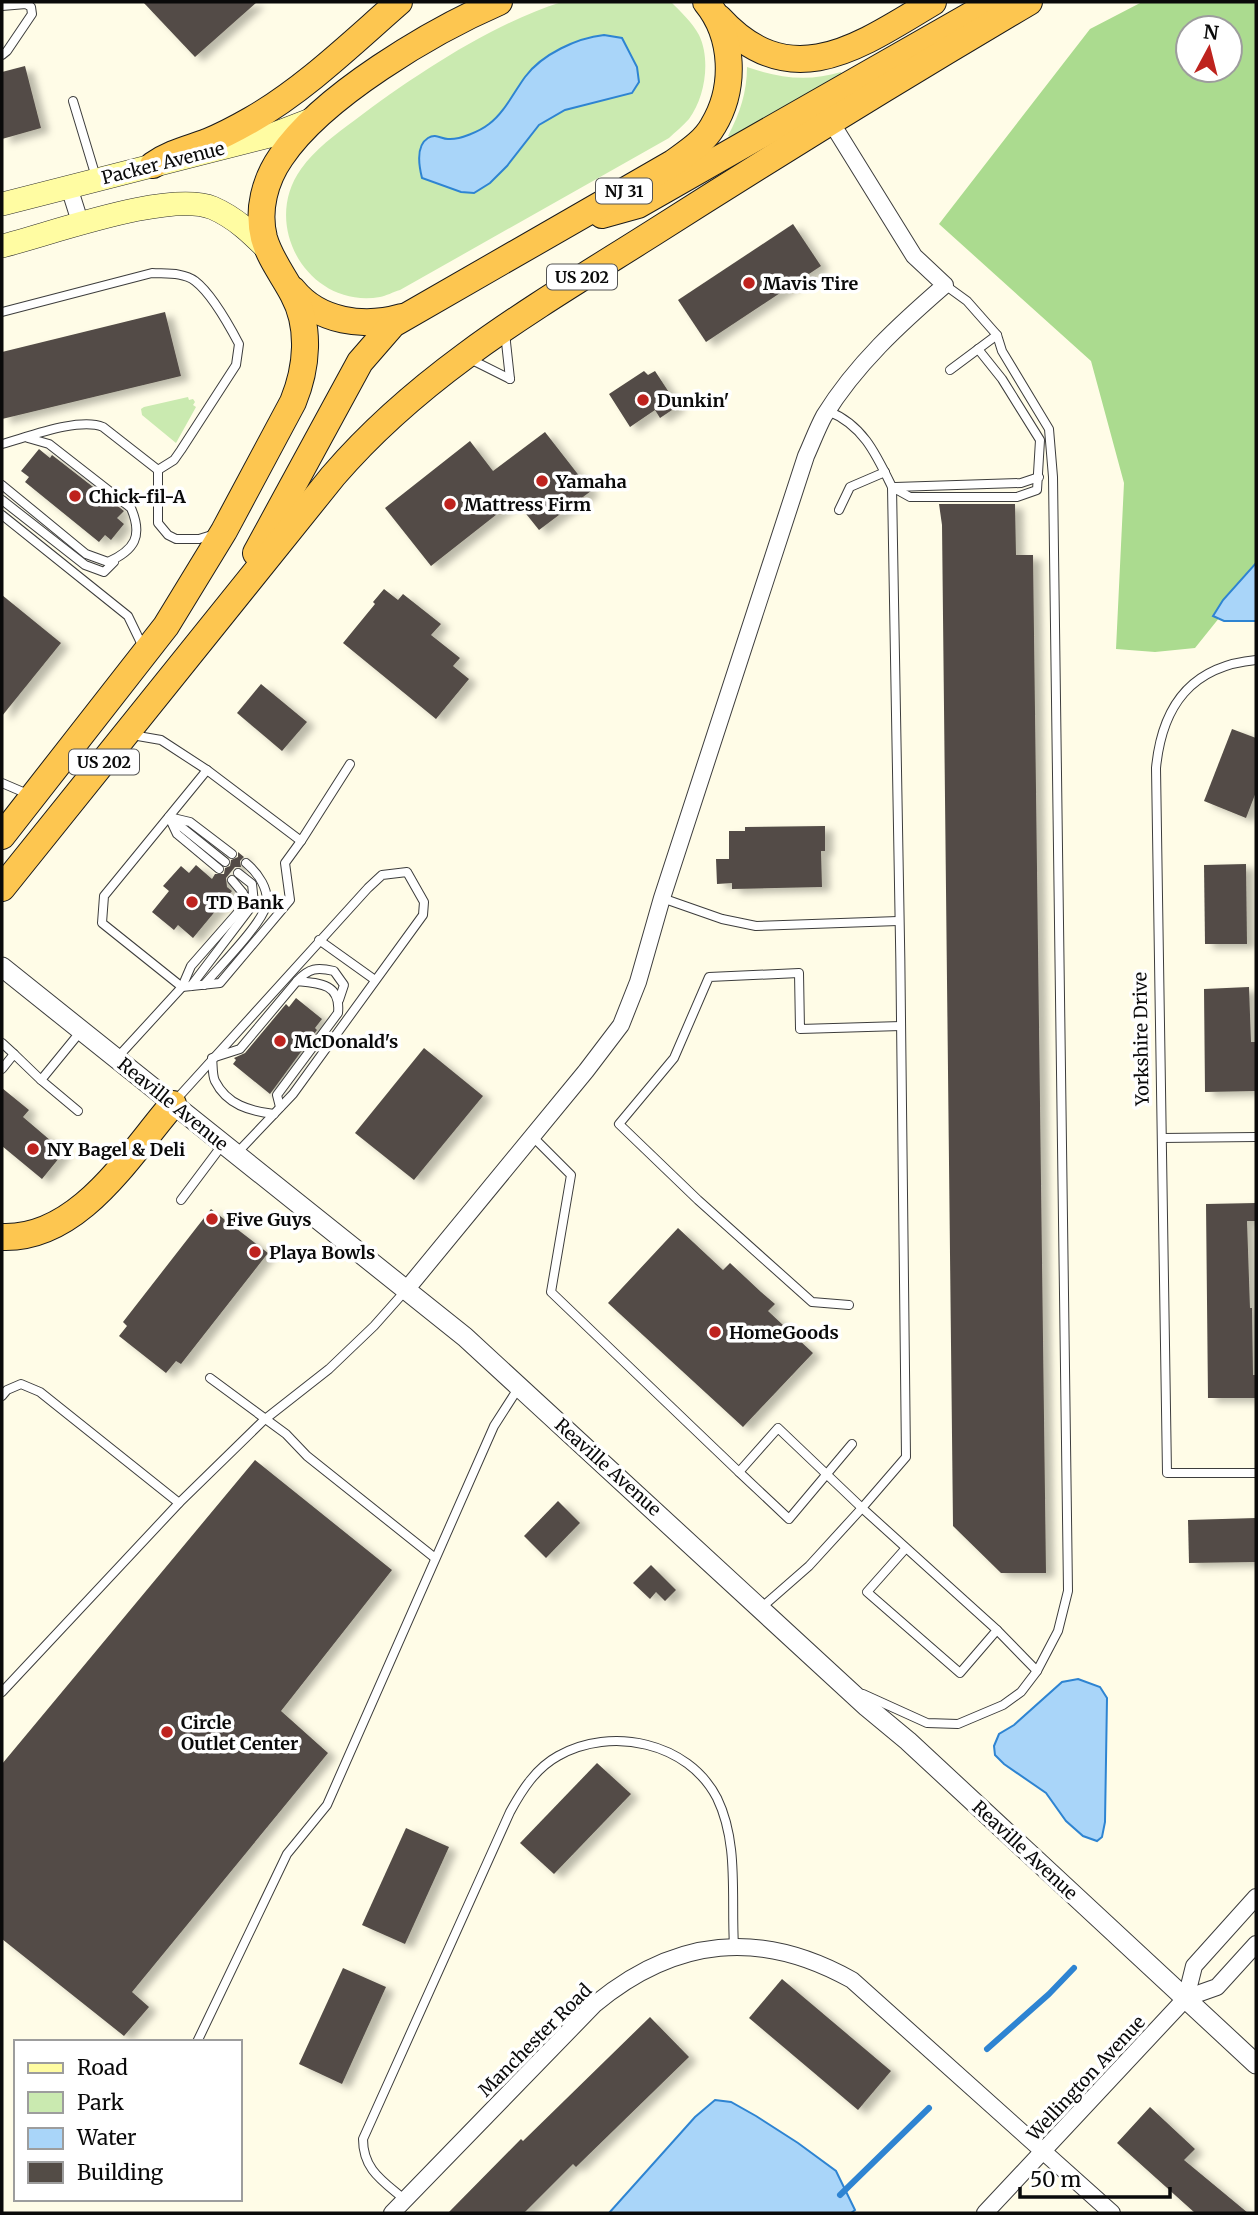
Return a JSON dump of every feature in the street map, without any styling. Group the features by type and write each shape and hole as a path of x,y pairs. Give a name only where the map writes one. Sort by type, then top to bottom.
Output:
{"highway":[{"path":"153,165 166,156 220,136 274,107 319,72 399,2"},
{"name":"US 202","path":"2,836 145,654 182,602 224,531 299,389 305,331 298,303 264,238 261,215 269,180 287,148 321,113 372,75 443,29 499,2"},
{"path":"707,4 736,34 760,50 785,57 816,59 839,53 877,36 933,2"},
{"path":"567,224 638,205 993,2"},
{"name":"US 202","path":"2,888 359,445 397,409 504,328 831,122 1029,2"},
{"name":"NJ 31","path":"205,635 260,545 360,362 393,324 673,163 701,142 713,127 726,91 729,73 723,34 707,4"},
{"path":"285,280 308,304 322,312 351,321 365,323 392,320 418,309"},
{"path":"2,1237 40,1230 67,1217 93,1199 173,1104"}],"main road":[{"name":"Packer Avenue","path":"2,204 269,136 321,113"},
{"path":"2,246 165,204 201,205 235,220 269,251"}],"street":[{"path":"406,1290 621,1024 638,982 662,898 806,456 828,411 864,361 946,285 914,256 831,122"},
{"path":"69,187 81,225"},
{"name":"Reaville Avenue","path":"2,967 465,1337 842,1684 908,1741 1256,2064"},
{"path":"1186,1998 1194,1966 1256,1897"},
{"path":"1186,1998 1217,1987 1256,1944"},
{"name":"Manchester Road","path":"392,2213 611,1991 634,1975 685,1954 734,1946 769,1948 799,1955 826,1965 852,1980 1112,2213"},
{"name":"Wellington Avenue","path":"985,2213 1186,1998"}],"lane":[{"path":"2,6 26,4 32,7 32,14 2,55"},
{"path":"73,101 96,180"},
{"path":"2,312 152,274 176,274 194,280 228,324 239,344 236,365 174,460 158,470"},
{"path":"842,1684 928,1723 958,1724 1003,1705 1021,1692 1037,1671 1058,1631 1068,1591 1053,477 1049,429 1002,351 997,335 967,301 946,285"},
{"path":"464,356 510,379 504,328"},
{"path":"950,370 997,335"},
{"path":"892,487 910,498 1017,497 1037,490 1040,440 1002,379 978,349"},
{"path":"761,1608 809,1566 906,1457 892,487 861,434 846,419 828,411"},
{"path":"2,444 81,424 95,423 103,426 158,470"},
{"path":"2,485 86,554 108,562 124,555 137,538 137,522 131,508 49,444 28,438"},
{"path":"158,470 158,523 167,535 176,539 199,540 224,531"},
{"path":"839,510 850,487 885,472"},
{"path":"892,487 1021,483 1039,477"},
{"path":"2,500 85,565 104,572 118,558"},
{"path":"2,515 128,616 145,654"},
{"name":"Yorkshire Drive","path":"1256,660 1235,662 1214,670 1194,684 1177,701 1159,742 1156,768 1167,1473 1256,1472"},
{"path":"125,734 161,740 207,770 301,841"},
{"path":"207,770 104,896 102,923 186,986 220,983 290,900 285,863 350,764"},
{"path":"2,783 33,796"},
{"path":"169,817 190,822 232,854"},
{"path":"169,817 177,834 222,866"},
{"path":"204,985 254,926 266,906 264,886 255,871 246,863"},
{"path":"173,1104 212,1058 382,875 407,872 424,902 423,915 293,1094 277,1111 230,1149 181,1200"},
{"path":"116,1059 186,986 191,966 241,909 243,893 235,876"},
{"path":"662,898 722,919 756,926 898,921"},
{"path":"320,940 375,980"},
{"path":"212,1058 240,1049 306,971 320,968 334,971 344,985 338,1013 277,1095 277,1111"},
{"path":"849,1305 812,1302 698,1200 619,1124 674,1058 709,977 799,973 800,1029 901,1026"},
{"path":"297,981 319,983 331,989 339,1000"},
{"path":"41,1080 81,1031"},
{"path":"2,1044 78,1111"},
{"path":"2,1069 14,1054"},
{"path":"212,1058 215,1080 233,1102 249,1111 277,1111"},
{"path":"532,1136 571,1175 551,1292 738,1472 789,1519 852,1444"},
{"path":"1162,1138 1256,1137"},
{"path":"2,1692 179,1503 264,1420 329,1369 374,1326 406,1290"},
{"path":"210,1378 286,1434 307,1456 435,1558"},
{"path":"2,1396 7,1390 21,1384 40,1392 179,1503"},
{"path":"198,2040 287,1854 327,1805 494,1426 519,1387"},
{"path":"738,1472 778,1429 997,1630 1037,1671"},
{"path":"906,1548 867,1592 960,1673 997,1630"},
{"path":"405,2200 370,2168 363,2154 363,2139 510,1812 520,1793 536,1773 557,1756 581,1745 633,1741 658,1748 681,1760 702,1777 716,1796 731,1837 734,1946"}],"green space":[{"path":"562,2 671,2 696,30 705,56 699,100 687,122 669,138 400,290 380,297 355,297 332,290 313,277 298,259 289,238 286,215 290,191 301,169 313,155 333,136 378,103 454,52 509,23"},
{"path":"1142,2 1256,2 1256,572 1195,648 1155,652 1116,649 1124,483 1091,361 939,224 1090,29"},
{"path":"747,67 794,77 817,77 841,72 843,77 730,137 728,136 744,94"},
{"path":"188,397 189,400 193,399 193,405 196,407 176,443 142,415 141,409 144,407"}],"water":[{"path":"604,35 622,38 637,67 639,82 632,93 565,110 539,125 507,166 490,183 474,193 461,192 422,178 420,151 428,138 458,138 489,124 525,77 550,54 583,40"},
{"path":"1256,563 1256,621 1224,621 1213,616 1223,600"},
{"path":"1078,1679 1100,1687 1107,1698 1105,1822 1102,1837 1097,1841 1083,1836 1066,1821 1046,1793 995,1755 994,1746 999,1734 1014,1725 1062,1682"},
{"path":"715,2100 731,2102 756,2116 836,2171 855,2210 851,2213 609,2213 695,2117"}],"building":[{"path":"143,2 257,2 195,57"},
{"path":"25,66 41,128 2,139 2,72"},
{"name":"Mavis Tire","path":"793,224 821,266 706,342 678,300"},
{"path":"165,312 181,376 2,419 2,352"},
{"name":"Dunkin'","path":"644,371 648,375 655,371 678,406 660,418 655,410 630,427 609,394"},
{"name":"Mattress Firm","path":"545,432 591,491 539,530 515,500 431,566 385,508 470,441 493,471"},
{"name":"Chick-fil-A","path":"39,449 50,458 52,455 124,511 117,518 124,524 111,540 105,535 99,542 25,482 29,477 21,471"},
{"path":"939,504 1015,504 1016,555 1033,555 1046,1573 1001,1573 953,1526 942,525"},
{"path":"384,589 398,600 403,594 441,624 431,635 460,658 453,666 469,679 436,719 343,643"},
{"path":"2,595 61,643 2,716"},
{"path":"261,684 307,722 282,751 237,713"},
{"path":"1232,729 1256,738 1256,792 1246,818 1204,801"},
{"path":"825,826 825,851 821,851 822,887 732,889 732,883 717,884 716,859 729,859 729,831 745,831 745,827"},
{"name":"TD Bank","path":"238,852 244,857 240,861 241,867 235,867 226,878 227,887 232,891 193,938 178,925 174,930 152,912 169,891 163,886 181,866 189,873 196,865 212,879 215,874 224,874 231,860 238,857"},
{"path":"1246,864 1247,944 1205,944 1204,865"},
{"path":"1249,987 1251,1042 1256,1042 1256,1091 1205,1092 1204,989"},
{"name":"McDonald's","path":"296,998 322,1019 315,1028 317,1030 270,1094 233,1064 236,1060 234,1058 245,1053 286,1004 289,1007"},
{"path":"424,1048 483,1096 414,1180 355,1133"},
{"name":"NY Bagel & Deli","path":"2,1088 29,1110 23,1117 64,1152 42,1179 2,1146"},
{"path":"1256,1203 1256,1221 1247,1221 1256,1398 1208,1398 1206,1204"},
{"path":"211,1209 268,1253 181,1364 176,1361 166,1373 119,1336 127,1326 123,1322"},
{"name":"HomeGoods","path":"678,1228 723,1270 730,1263 775,1304 768,1311 813,1353 743,1427 608,1303"},
{"name":"Circle Outlet Center","path":"255,1460 392,1570 281,1711 328,1753 132,1992 149,2007 124,2036 2,1939 2,1764"},
{"path":"558,1501 580,1523 546,1558 524,1536"},
{"path":"1256,1518 1256,1562 1189,1563 1188,1520"},
{"path":"651,1565 676,1590 665,1601 656,1592 650,1599 633,1583"},
{"path":"597,1763 631,1794 554,1874 520,1843"},
{"path":"406,1828 449,1847 405,1944 362,1925"},
{"path":"343,1968 386,1987 342,2084 299,2064"},
{"path":"782,1979 891,2071 858,2110 749,2018"},
{"path":"650,2017 689,2057 576,2167 573,2164 524,2213 448,2213 521,2139 523,2141"},
{"path":"1150,2107 1195,2149 1184,2160 1248,2213 1195,2213 1117,2143"}],"waterway":[{"path":"987,2049 1074,1968"},
{"path":"840,2195 929,2108"}],"place":[{"name":"Mavis Tire","path":"749,283"},
{"name":"Dunkin'","path":"643,400"},
{"name":"Yamaha","path":"542,481"},
{"name":"Chick-fil-A","path":"75,496"},
{"name":"Mattress Firm","path":"450,504"},
{"name":"TD Bank","path":"192,902"},
{"name":"McDonald's","path":"280,1041"},
{"name":"NY Bagel & Deli","path":"33,1149"},
{"name":"Five Guys","path":"212,1219"},
{"name":"Playa Bowls","path":"255,1252"},
{"name":"HomeGoods","path":"715,1332"},
{"name":"Circle Outlet Center","path":"167,1732"}]}
